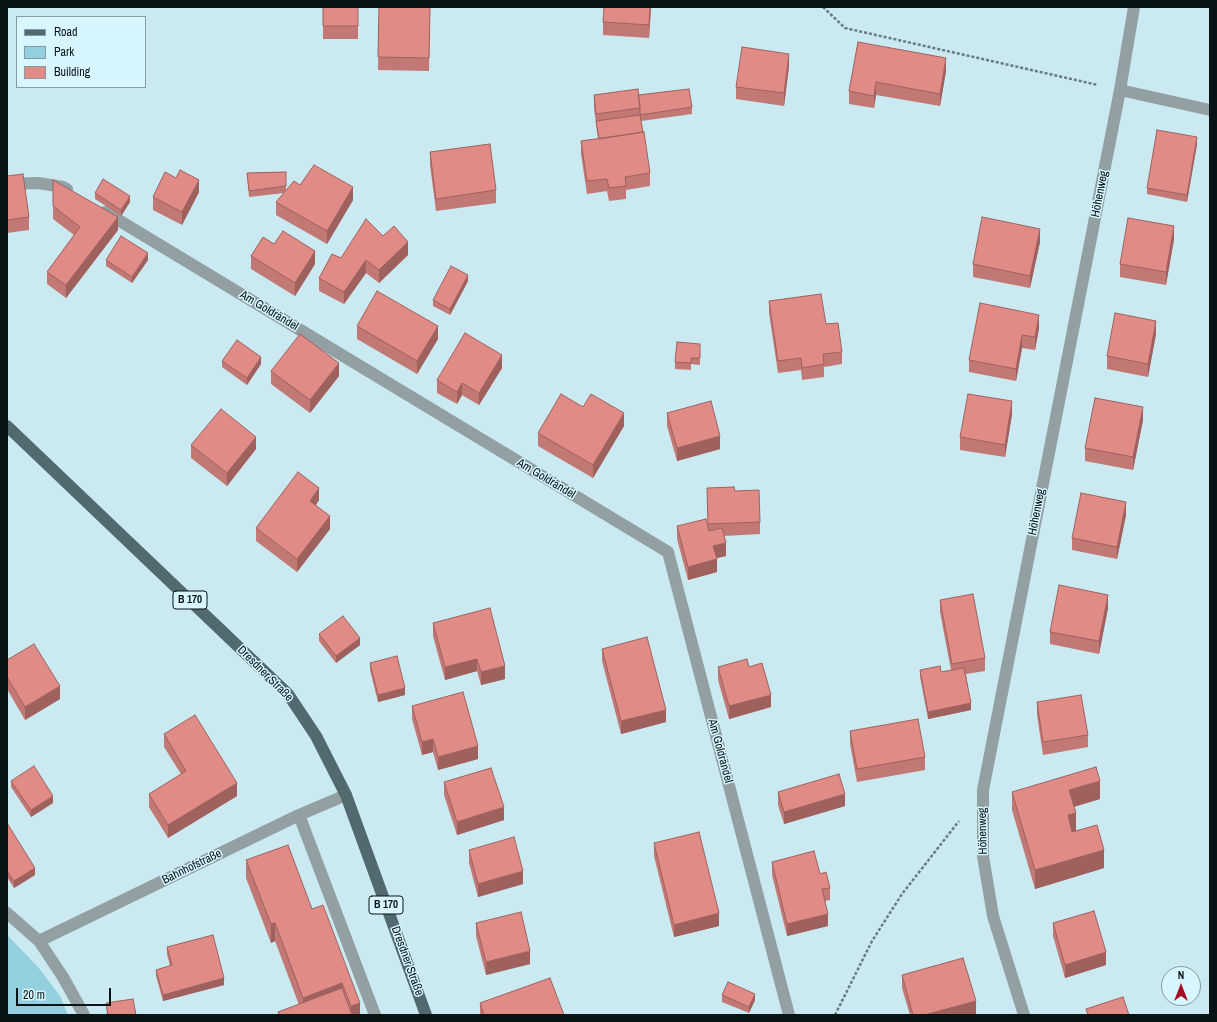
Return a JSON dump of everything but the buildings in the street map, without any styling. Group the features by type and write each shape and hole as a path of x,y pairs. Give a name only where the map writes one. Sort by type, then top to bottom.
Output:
{"main road":[{"name":"Dresdner Straße","path":"7,426 288,694 316,736 346,795 426,1015"}],"street":[{"name":"Höhenweg","path":"1024,1015 993,916 983,856 983,790 1120,90 1134,7"},
{"path":"1120,90 1210,110"},
{"path":"7,184 38,183 63,187 77,195"},
{"name":"Am Goldrändel","path":"97,208 668,552 789,1015"},
{"name":"Bahnhofstraße","path":"38,941 299,815 346,795"},
{"path":"299,815 375,1015"},
{"path":"7,913 38,941 63,977 84,1015"}],"path":[{"path":"823,7 845,28 1120,90"},
{"path":"835,1015 872,941 902,894 959,821"}],"green space":[{"path":"7,935 38,967 60,996 68,1015 7,1015"}]}
